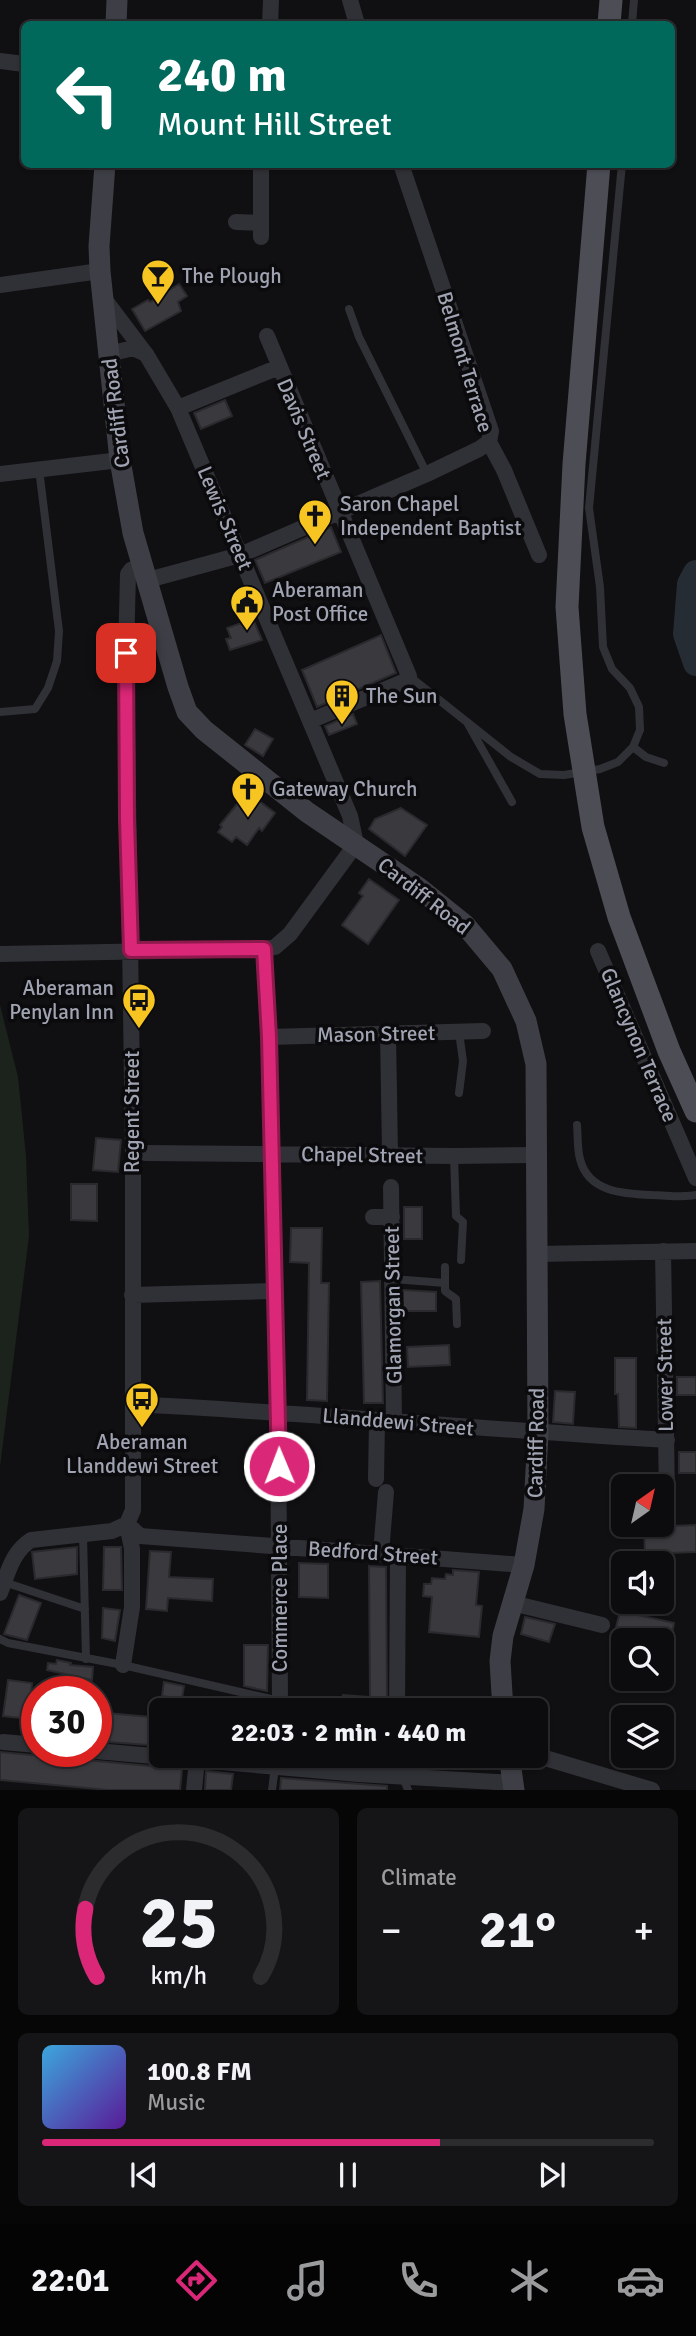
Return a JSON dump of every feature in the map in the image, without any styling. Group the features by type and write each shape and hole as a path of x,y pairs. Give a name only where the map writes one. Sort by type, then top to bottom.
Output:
{"main road":[{"path":"116,21 117,0"},
{"path":"609,21 611,0"},
{"name":"Cardiff Road","path":"105,168 99,246 100,271 120,460 134,533 187,712 204,730 307,812 423,891 465,925 502,968 526,1021 536,1064 538,1433 534,1509 524,1565 503,1636 500,1661 502,1698"},
{"path":"599,168 573,464 567,607 575,714 593,827 619,917 669,1051 696,1111"},
{"path":"511,1768 514,1786"}],"street":[{"path":"270,21 271,0"},
{"path":"350,0 356,21"},
{"path":"0,61 21,64"},
{"path":"236,222 261,230 261,168"},
{"name":"Belmont Terrace","path":"402,168 491,431 489,442 504,470 539,555"},
{"path":"0,285 100,271"},
{"name":"Lewis Street","path":"102,296 146,354 178,408 350,816 356,844"},
{"name":"Davis Street","path":"267,337 409,676"},
{"path":"109,354 133,348 146,354"},
{"path":"178,408 279,367"},
{"path":"145,573 240,555 339,514 489,442"},
{"path":"0,474 120,460"},
{"name":"Regent Street","path":"122,1665 132,1607 132,1549 127,1524 133,1510 131,950 127,805 128,574 131,570 145,573"},
{"path":"310,721 405,681 409,676"},
{"path":"0,954 275,947 289,934 356,844"},
{"name":"Commerce Place","path":"264,949 269,1037 278,1412 280,1698"},
{"name":"Glancynon Terrace","path":"598,951 696,1178"},
{"name":"Mason Street","path":"269,1037 483,1031"},
{"path":"388,1033 390,1154"},
{"name":"Chapel Street","path":"145,1153 538,1155"},
{"name":"Glamorgan Street","path":"391,1187 394,1422"},
{"path":"373,1217 392,1217"},
{"name":"Lower Street","path":"663,1251 667,1474"},
{"path":"538,1254 696,1251"},
{"path":"132,1295 274,1291"},
{"name":"Llanddewi Street","path":"133,1404 667,1440"},
{"path":"377,1421 381,1553"},
{"path":"2,1588 14,1555 20,1546 30,1540 112,1531 127,1524"},
{"name":"Bedford Street","path":"127,1524 140,1536 524,1565"},
{"path":"397,1698 398,1554"},
{"path":"512,1602 602,1625"},
{"path":"3,1742 21,1744"},
{"path":"112,1752 149,1756"},
{"path":"548,1759 652,1790"},
{"path":"194,1790 196,1768"},
{"path":"280,1768 357,1782 514,1786"}],"lane":[{"path":"632,21 634,0"},
{"path":"409,676 511,757 540,774 564,775 600,769 618,762 633,747 640,730 639,707 630,688 612,669 603,647 600,587 589,508 622,168"},
{"path":"349,309 359,337 427,474"},
{"path":"0,712 35,709 48,688 57,662 59,631 39,469"},
{"path":"465,718 512,802"},
{"path":"633,747 646,757 664,763"},
{"path":"459,1032 463,1061 459,1093"},
{"path":"578,1125 579,1156 589,1177 600,1186 622,1194 696,1195"},
{"path":"454,1156 456,1216 463,1222 461,1261"},
{"path":"445,1268 445,1291 456,1299 457,1324"},
{"path":"393,1279 444,1283"},
{"path":"82,1534 86,1659"},
{"path":"2,1588 85,1609"},
{"path":"0,1639 8,1643 122,1665 263,1698"},
{"path":"272,1790 275,1768"}],"shaded area":[{"path":"0,1005 18,1077 26,1156 29,1236 0,1467"}],"building":[{"name":"The Plough","path":"179,284 187,296 178,302 181,311 145,331 132,309 148,300 150,302"},
{"path":"225,400 232,416 201,429 194,413"},
{"path":"331,527 341,552 265,583 255,560"},
{"path":"253,619 262,640 230,650 226,639 231,638 227,628"},
{"path":"381,635 396,673 317,707 302,670"},
{"name":"The Sun","path":"353,714 357,724 329,735 325,726"},
{"path":"255,729 273,739 263,756 245,745"},
{"name":"Gateway Church","path":"247,792 275,813 262,831 259,828 247,845 236,837 232,842 218,832 222,827 220,825"},
{"path":"401,808 427,825 405,856 369,829 375,819"},
{"path":"369,879 399,900 368,944 342,925 363,896 359,893"},
{"path":"96,1138 121,1140 118,1172 93,1170"},
{"path":"71,1184 97,1184 97,1221 71,1220"},
{"path":"404,1207 422,1207 422,1239 404,1239"},
{"path":"291,1228 322,1228 321,1283 329,1283 327,1401 307,1400 309,1263 290,1262"},
{"path":"380,1281 383,1403 364,1403 361,1282"},
{"path":"403,1290 436,1292 436,1311 403,1311"},
{"path":"449,1345 450,1365 408,1367 407,1347"},
{"path":"615,1358 636,1358 636,1428 619,1427"},
{"path":"677,1377 696,1377 696,1395 677,1395"},
{"path":"555,1391 575,1392 573,1424 553,1422"},
{"path":"679,1452 696,1452 696,1473 679,1473"},
{"path":"696,1525 696,1552 645,1551 644,1537 674,1537 674,1526"},
{"path":"77,1547 77,1574 35,1579 32,1552"},
{"path":"104,1547 121,1547 122,1590 103,1590"},
{"path":"150,1551 171,1552 169,1577 213,1579 212,1601 168,1598 167,1611 146,1609"},
{"path":"299,1563 328,1564 328,1598 299,1597"},
{"path":"369,1566 386,1567 387,1698 343,1698 343,1695 370,1697"},
{"path":"453,1570 479,1572 476,1605 482,1606 479,1637 429,1632 432,1597 423,1596 424,1584 431,1584 432,1578 445,1579 446,1574 453,1575"},
{"path":"19,1595 41,1603 27,1640 4,1634"},
{"path":"103,1608 120,1610 115,1641 102,1638"},
{"path":"619,1614 634,1614 674,1623 673,1628 616,1628"},
{"path":"525,1617 555,1624 549,1642 521,1634"},
{"path":"244,1645 268,1645 267,1691 244,1686"},
{"path":"57,1660 71,1663 70,1665 93,1667 92,1676 74,1676 47,1670 48,1663 56,1664"},
{"path":"8,1680 21,1682 21,1718 3,1716"},
{"path":"164,1682 184,1686 182,1698 162,1696"},
{"path":"112,1713 149,1717 149,1745 112,1742"},
{"path":"0,1752 21,1754 21,1767 112,1767 112,1762 182,1769 180,1790 108,1790 0,1780"},
{"path":"206,1771 233,1774 231,1790 205,1790"},
{"path":"281,1778 387,1786 387,1790 280,1790"}],"waterway":[{"path":"696,573 690,584 686,634 696,663"}],"place":[{"name":"The Plough","path":"158,306"},
{"name":"Saron Chapel Independent Baptist","path":"315,546"},
{"name":"Aberaman Post Office","path":"247,632"},
{"name":"The Sun","path":"342,726"},
{"name":"Gateway Church","path":"248,819"},
{"name":"Aberaman Penylan Inn","path":"139,1030"},
{"name":"Aberaman Llanddewi Street","path":"142,1429"}],"route":[{"path":"126,653 131,950 264,949 269,1037 279,1466"}]}
